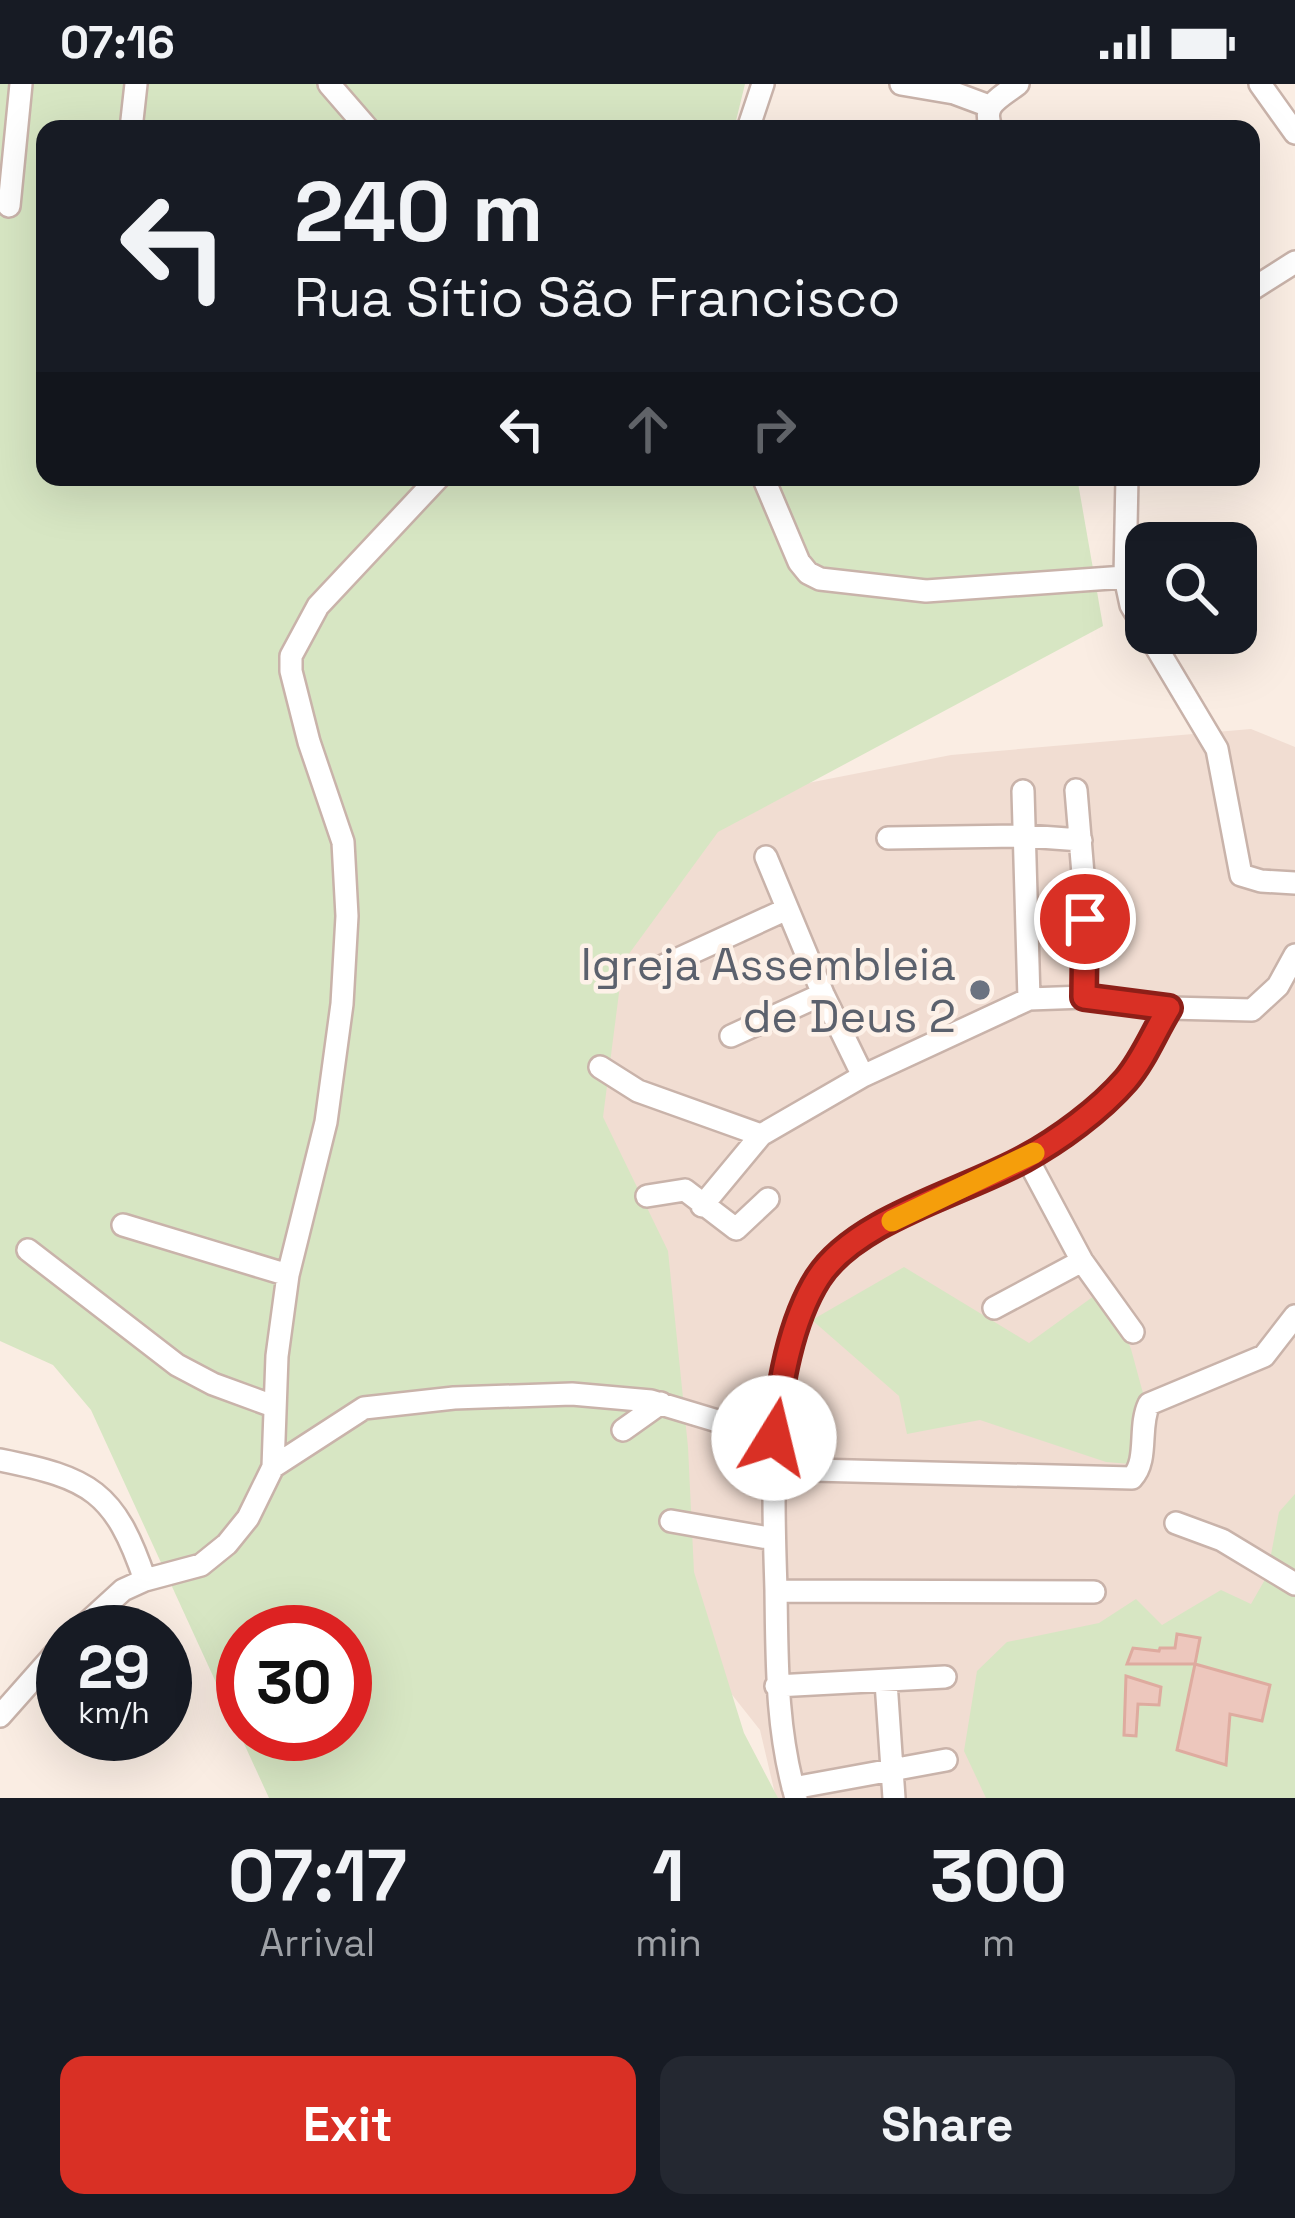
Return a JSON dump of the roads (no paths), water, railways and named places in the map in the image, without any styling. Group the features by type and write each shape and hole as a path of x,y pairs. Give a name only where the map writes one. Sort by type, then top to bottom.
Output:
{"street":[{"path":"9,206 21,84"},
{"path":"132,120 136,84"},
{"path":"329,84 353,120"},
{"path":"751,120 763,84"},
{"path":"902,84 954,93 1004,91"},
{"path":"1260,84 1295,133"},
{"path":"989,120 1004,91"},
{"path":"1260,284 1295,262"},
{"path":"106,1605 122,1590 145,1580 188,1571 227,1544 248,1518 273,1467 273,1406 289,1275 326,1123 344,983 347,916 343,842 309,742 291,656 318,607 431,486"},
{"path":"768,486 799,562 820,578 926,591 1125,577"},
{"path":"1126,486 1126,522"},
{"path":"1158,654 1217,749 1241,875 1295,883"},
{"path":"1076,790 1084,997"},
{"path":"1023,791 1029,999"},
{"path":"888,838 1081,840"},
{"path":"766,857 785,910 863,1076"},
{"path":"652,971 785,910"},
{"path":"702,1206 760,1136 863,1076 1029,999 1084,997 1169,1008 1252,1010 1278,986 1295,955"},
{"path":"731,1036 823,994"},
{"path":"946,1760 794,1793 776,1686 774,1438 781,1389 809,1295 839,1252 876,1226 1027,1158 1058,1137 1125,1082 1169,1008"},
{"path":"600,1066 638,1091 760,1136"},
{"path":"1027,1158 1082,1261 1133,1332"},
{"path":"647,1196 680,1189 736,1229 768,1199"},
{"path":"123,1225 289,1275"},
{"path":"28,1250 177,1365 273,1406"},
{"path":"994,1308 1082,1261"},
{"path":"774,1469 1132,1478 1141,1466 1142,1420 1149,1404 1264,1356 1295,1316"},
{"path":"273,1467 364,1408 377,1405 572,1394 661,1403 774,1438"},
{"path":"623,1430 661,1403"},
{"path":"0,1460 61,1473 97,1492 128,1529 145,1580"},
{"path":"671,1521 774,1539"},
{"path":"1175,1522 1222,1540 1295,1584"},
{"path":"776,1591 1094,1592"},
{"path":"0,1716 36,1675"},
{"path":"776,1686 945,1677"},
{"path":"886,1682 894,1798"}],"place":[{"name":"Igreja Assembleia de Deus 2","path":"980,990"}]}
